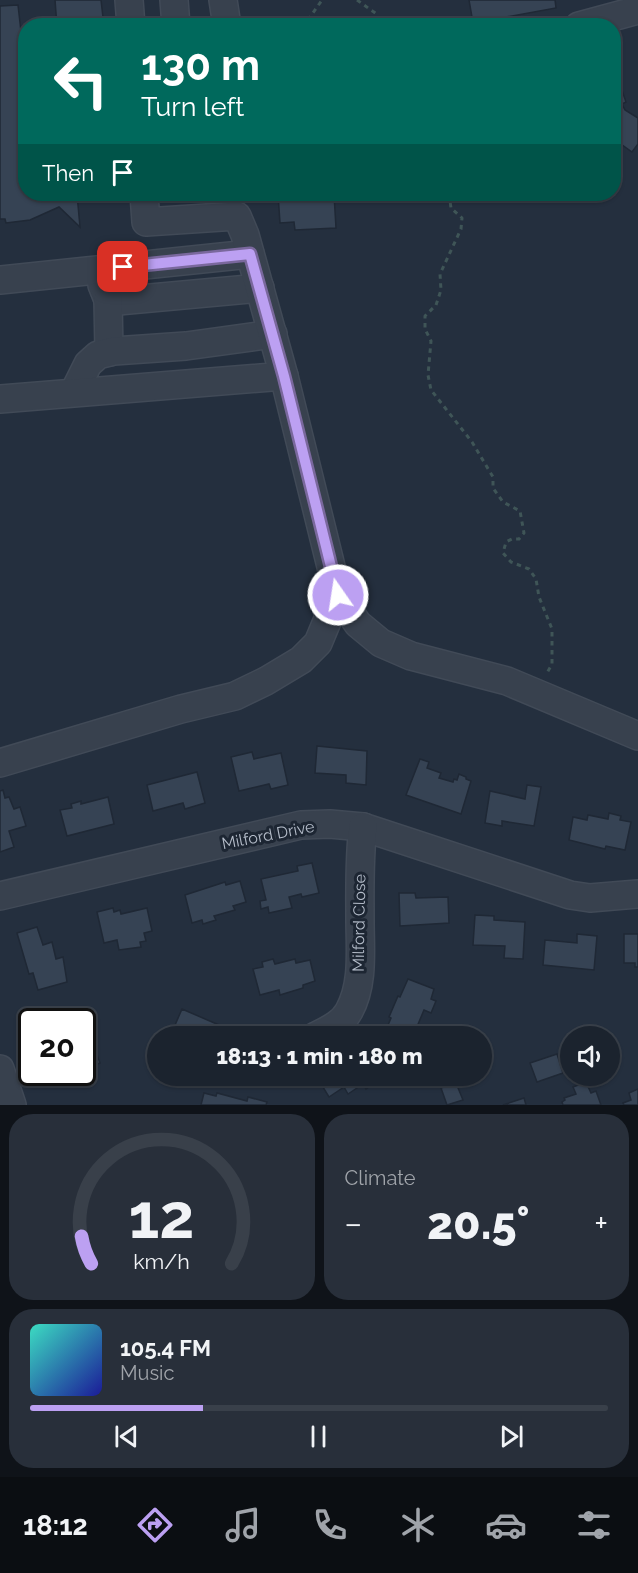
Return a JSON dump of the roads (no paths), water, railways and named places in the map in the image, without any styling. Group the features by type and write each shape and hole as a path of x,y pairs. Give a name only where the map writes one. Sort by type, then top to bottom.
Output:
{"street":[{"path":"129,0 130,18"},
{"path":"174,0 175,18"},
{"path":"223,0 226,18"},
{"path":"608,18 638,10"},
{"path":"144,201 146,222 193,206 237,205 284,376 338,595 358,624 381,643 411,656 507,681 638,736"},
{"path":"0,280 250,254"},
{"path":"102,270 102,285 108,300 109,352"},
{"path":"108,300 118,302 260,288"},
{"path":"74,392 92,359 98,355 273,334"},
{"path":"0,399 284,376"},
{"path":"0,763 181,709 235,696 266,681 301,660 318,643 338,595"},
{"name":"Milford Drive","path":"0,896 302,825 330,824 363,827 570,895 590,898 638,894"},
{"name":"Milford Close","path":"334,1026 348,1013 354,1000 360,974 360,856 363,827"},
{"path":"0,1069 12,1105"}]}
